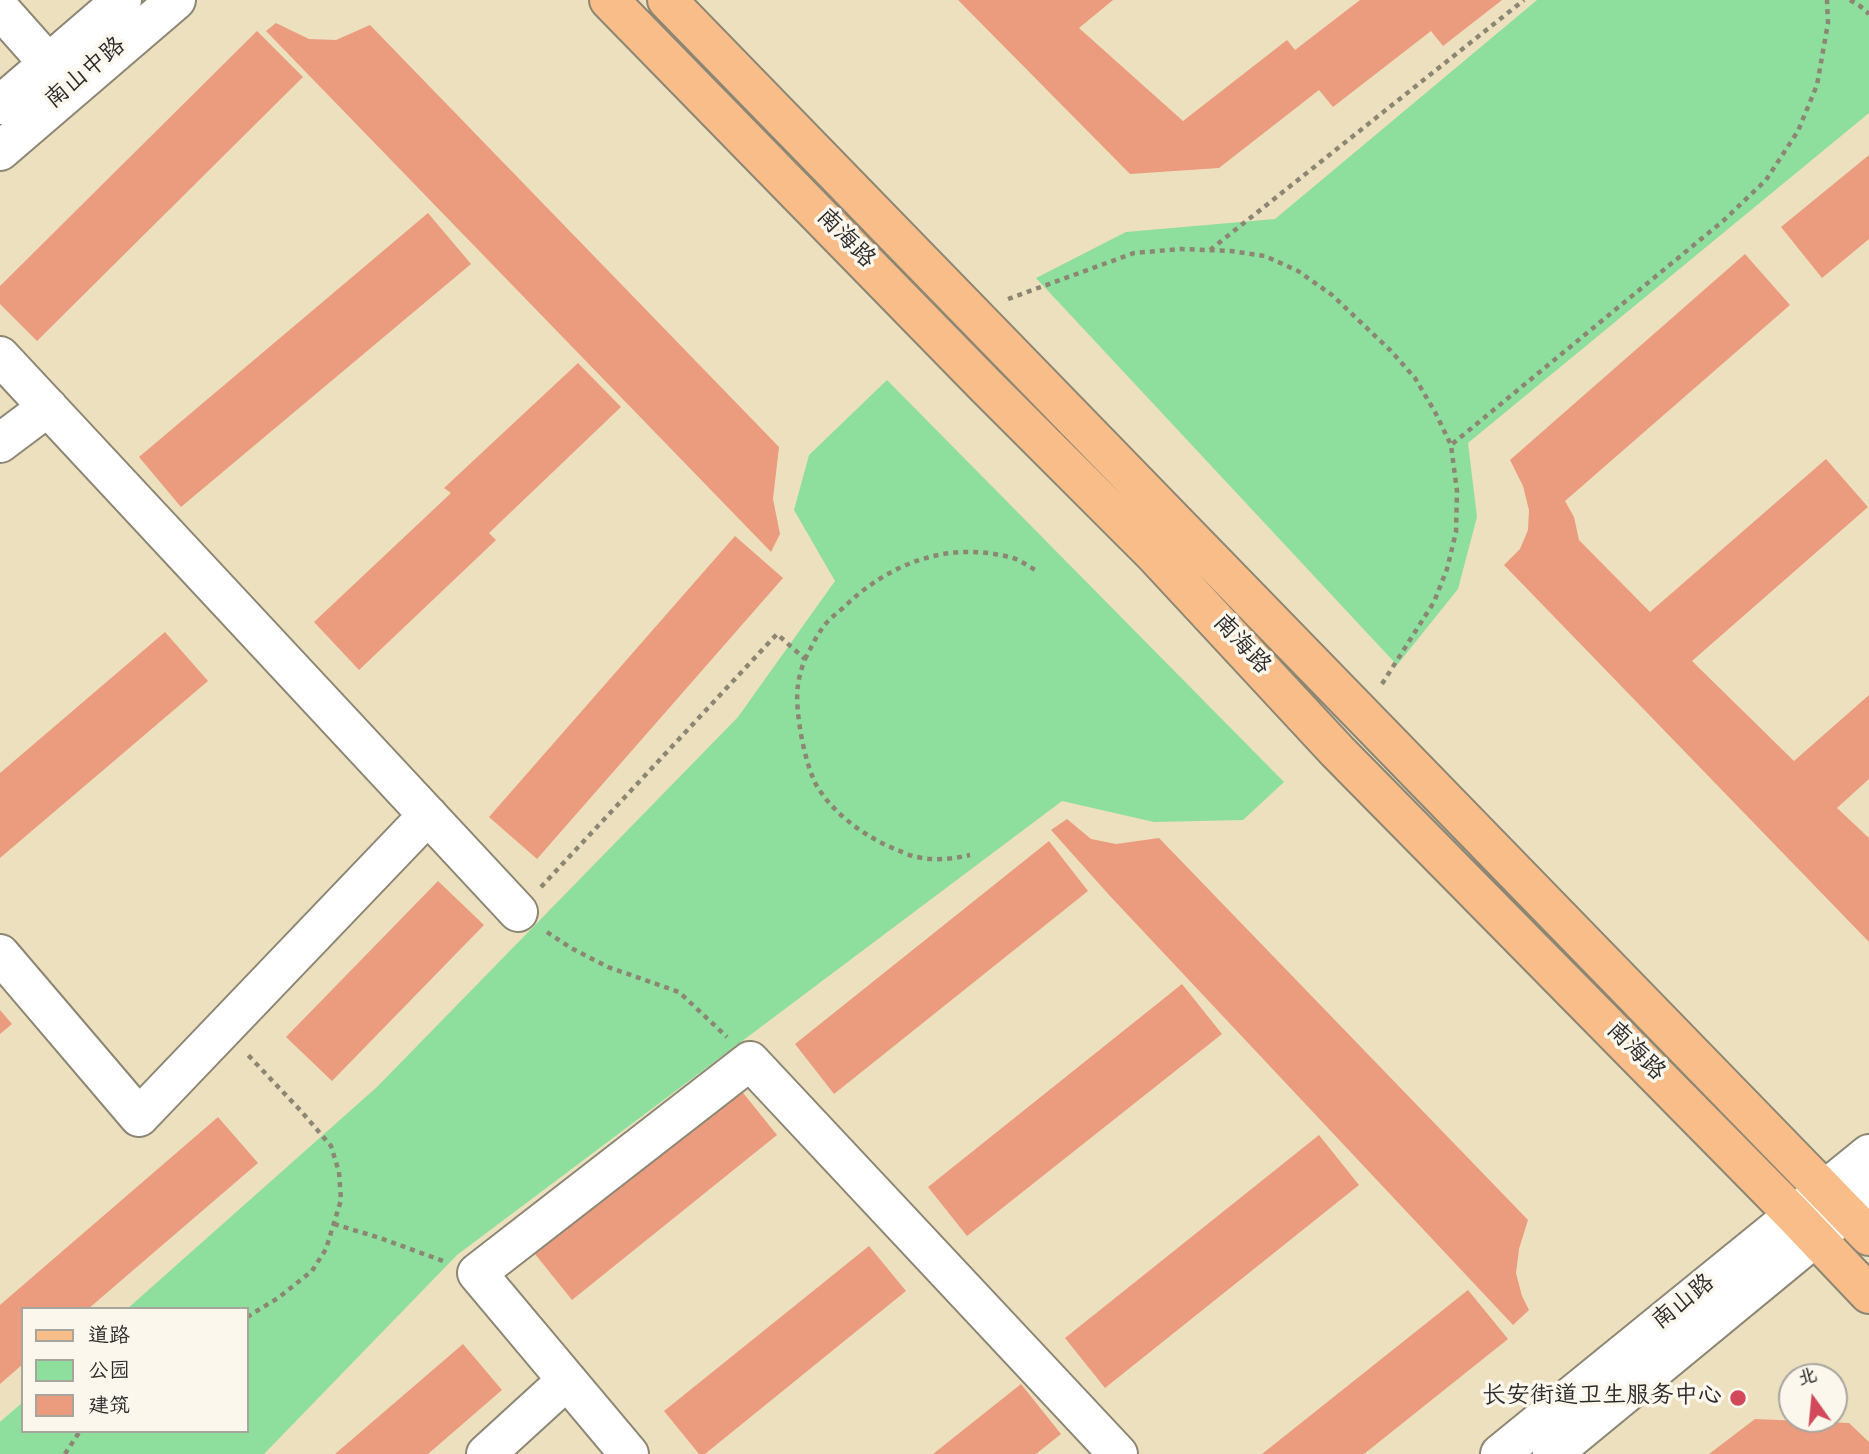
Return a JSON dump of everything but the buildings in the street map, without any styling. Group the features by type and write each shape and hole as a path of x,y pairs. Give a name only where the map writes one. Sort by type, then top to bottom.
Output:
{"main road":[{"name":"南海路","path":"609,0 1155,555 1337,751 1869,1294"},
{"name":"南海路","path":"667,0 1362,715 1852,1208"}],"street":[{"name":"南山中路","path":"0,150 122,0"},
{"name":"南山中路","path":"0,105 59,76 176,0"},
{"path":"0,9 59,76"},
{"path":"0,356 518,912"},
{"path":"0,443 48,407"},
{"path":"0,954 138,1117 428,815"},
{"path":"629,1454 477,1273 750,1061 1118,1454"},
{"name":"南山路","path":"1500,1454 1804,1226 1852,1208 1869,1154"},
{"name":"南山路","path":"1552,1454 1804,1226"},
{"path":"486,1454 567,1380"}],"path":[{"path":"1209,251 1524,0"},
{"path":"1451,445 1723,221 1766,180 1798,131 1817,85 1828,23 1827,0"},
{"path":"1850,0 1869,14"},
{"path":"1856,0 1860,6"},
{"path":"971,313 1133,253 1181,249 1231,251 1265,256 1298,271 1332,295 1390,350 1415,378 1451,445 1457,491 1456,532 1447,569 1434,603 1362,715"},
{"path":"970,855 948,859 915,857 860,831 839,812 818,787 808,763 797,711 798,686 805,659 824,625 876,579 905,564 933,556 975,551 1012,557 1037,571"},
{"path":"750,1061 679,992 608,967 571,948 518,912 777,634 805,659"},
{"path":"224,1029 331,1146 339,1172 341,1200 326,1249 312,1271 278,1298 248,1316"},
{"path":"334,1224 477,1273"},
{"path":"65,1454 79,1433"}],"green space":[{"path":"1537,0 1869,0 1869,113 1468,443 1477,517 1458,589 1397,665 1036,278 1126,232 1275,219"},
{"path":"887,380 1284,782 1243,820 1154,822 1062,801 457,1255 264,1454 0,1454 0,1422 21,1404 21,1433 248,1433 248,1307 129,1307 377,1087 738,717 835,581 794,510 809,455"}],"place":[{"name":"长安街道卫生服务中心","path":"1738,1398"}]}
